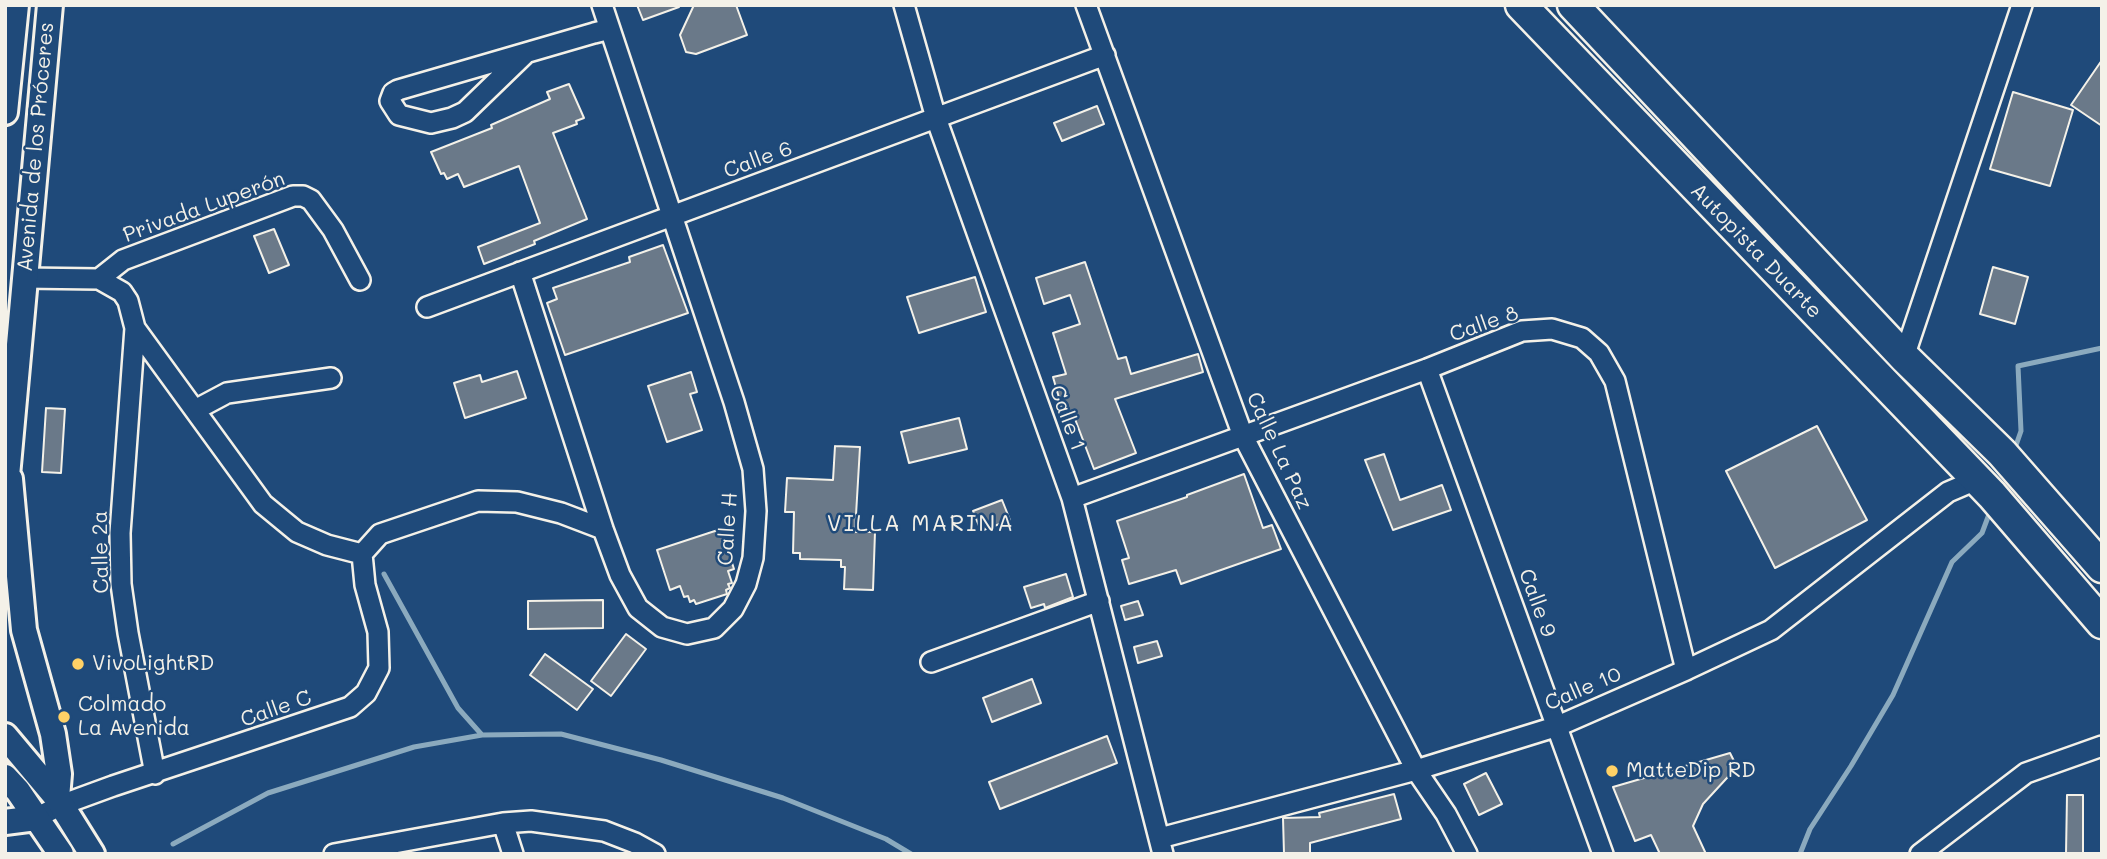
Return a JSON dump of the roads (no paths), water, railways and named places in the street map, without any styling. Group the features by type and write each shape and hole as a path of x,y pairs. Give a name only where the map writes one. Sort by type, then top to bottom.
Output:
{"highway":[{"name":"Autopista Duarte","path":"1521,5 1984,488 2027,534 2098,620"},
{"name":"Autopista Duarte","path":"1573,5 1904,357 2002,453 2096,558"}],"main road":[{"name":"Avenida de los Próceres","path":"5,112 16,5"},
{"name":"Avenida de los Próceres","path":"5,498 50,5"},
{"path":"46,50 59,5"},
{"path":"9,466 23,630 53,734 59,774 59,802"},
{"path":"5,736 59,802 92,854"},
{"path":"5,777 18,791 61,854"},
{"path":"5,822 36,818"}],"street":[{"name":"Calle H","path":"520,272 620,575 638,608 662,627 687,634 714,628 733,609 746,584 753,558 756,512 753,469 734,402 602,5"},
{"name":"Calle 1","path":"904,5 936,118 1072,498 1162,846"},
{"name":"Calle La Paz","path":"1086,5 1243,436 1416,770 1446,814 1467,854"},
{"path":"1904,357 2022,5"},
{"path":"526,53 465,112 440,123 399,115 390,101 393,93 398,90 526,53 610,29"},
{"name":"Calle 6","path":"427,307 1105,55"},
{"name":"Privada Luperón","path":"99,279 123,260 293,196 303,195 311,200 326,220 360,280"},
{"path":"24,278 99,279 122,292 128,301 135,328 263,504 297,532 327,545 362,554 380,534 478,501 517,502 562,513 603,530"},
{"name":"Calle 2a","path":"135,328 120,533 121,584 155,774"},
{"name":"Calle 8","path":"1072,498 1427,369 1522,331 1552,329 1582,338 1599,353 1615,381 1686,670"},
{"name":"Calle 9","path":"1427,369 1603,854"},
{"path":"195,410 227,393 331,378"},
{"name":"Calle 10","path":"1162,846 1558,726 1772,631 1948,492 1984,488"},
{"name":"Calle C","path":"36,818 59,802 155,774 350,707 366,693 379,668 378,632 365,585 362,554"},
{"path":"931,662 1099,601"},
{"path":"1920,854 2026,773 2102,746"},
{"path":"334,854 365,851 503,823 531,821 604,831 655,854"},
{"path":"503,823 513,854"}],"waterway":[{"path":"2014,451 2021,431 2018,366 2102,348"},
{"path":"1800,854 1810,829 1893,695 1952,562 1982,533 1991,509"},
{"path":"384,574 458,708 482,735"},
{"path":"173,844 268,793 414,747 482,735 561,734 661,760 783,798 886,839 911,854"}],"place":[{"name":"VivoLightRD","path":"78,664"},
{"name":"Colmado La Avenida","path":"64,717"},
{"name":"MatteDip RD","path":"1612,771"}],"district":[{"name":"VILLA MARINA","path":"921,524"}]}
